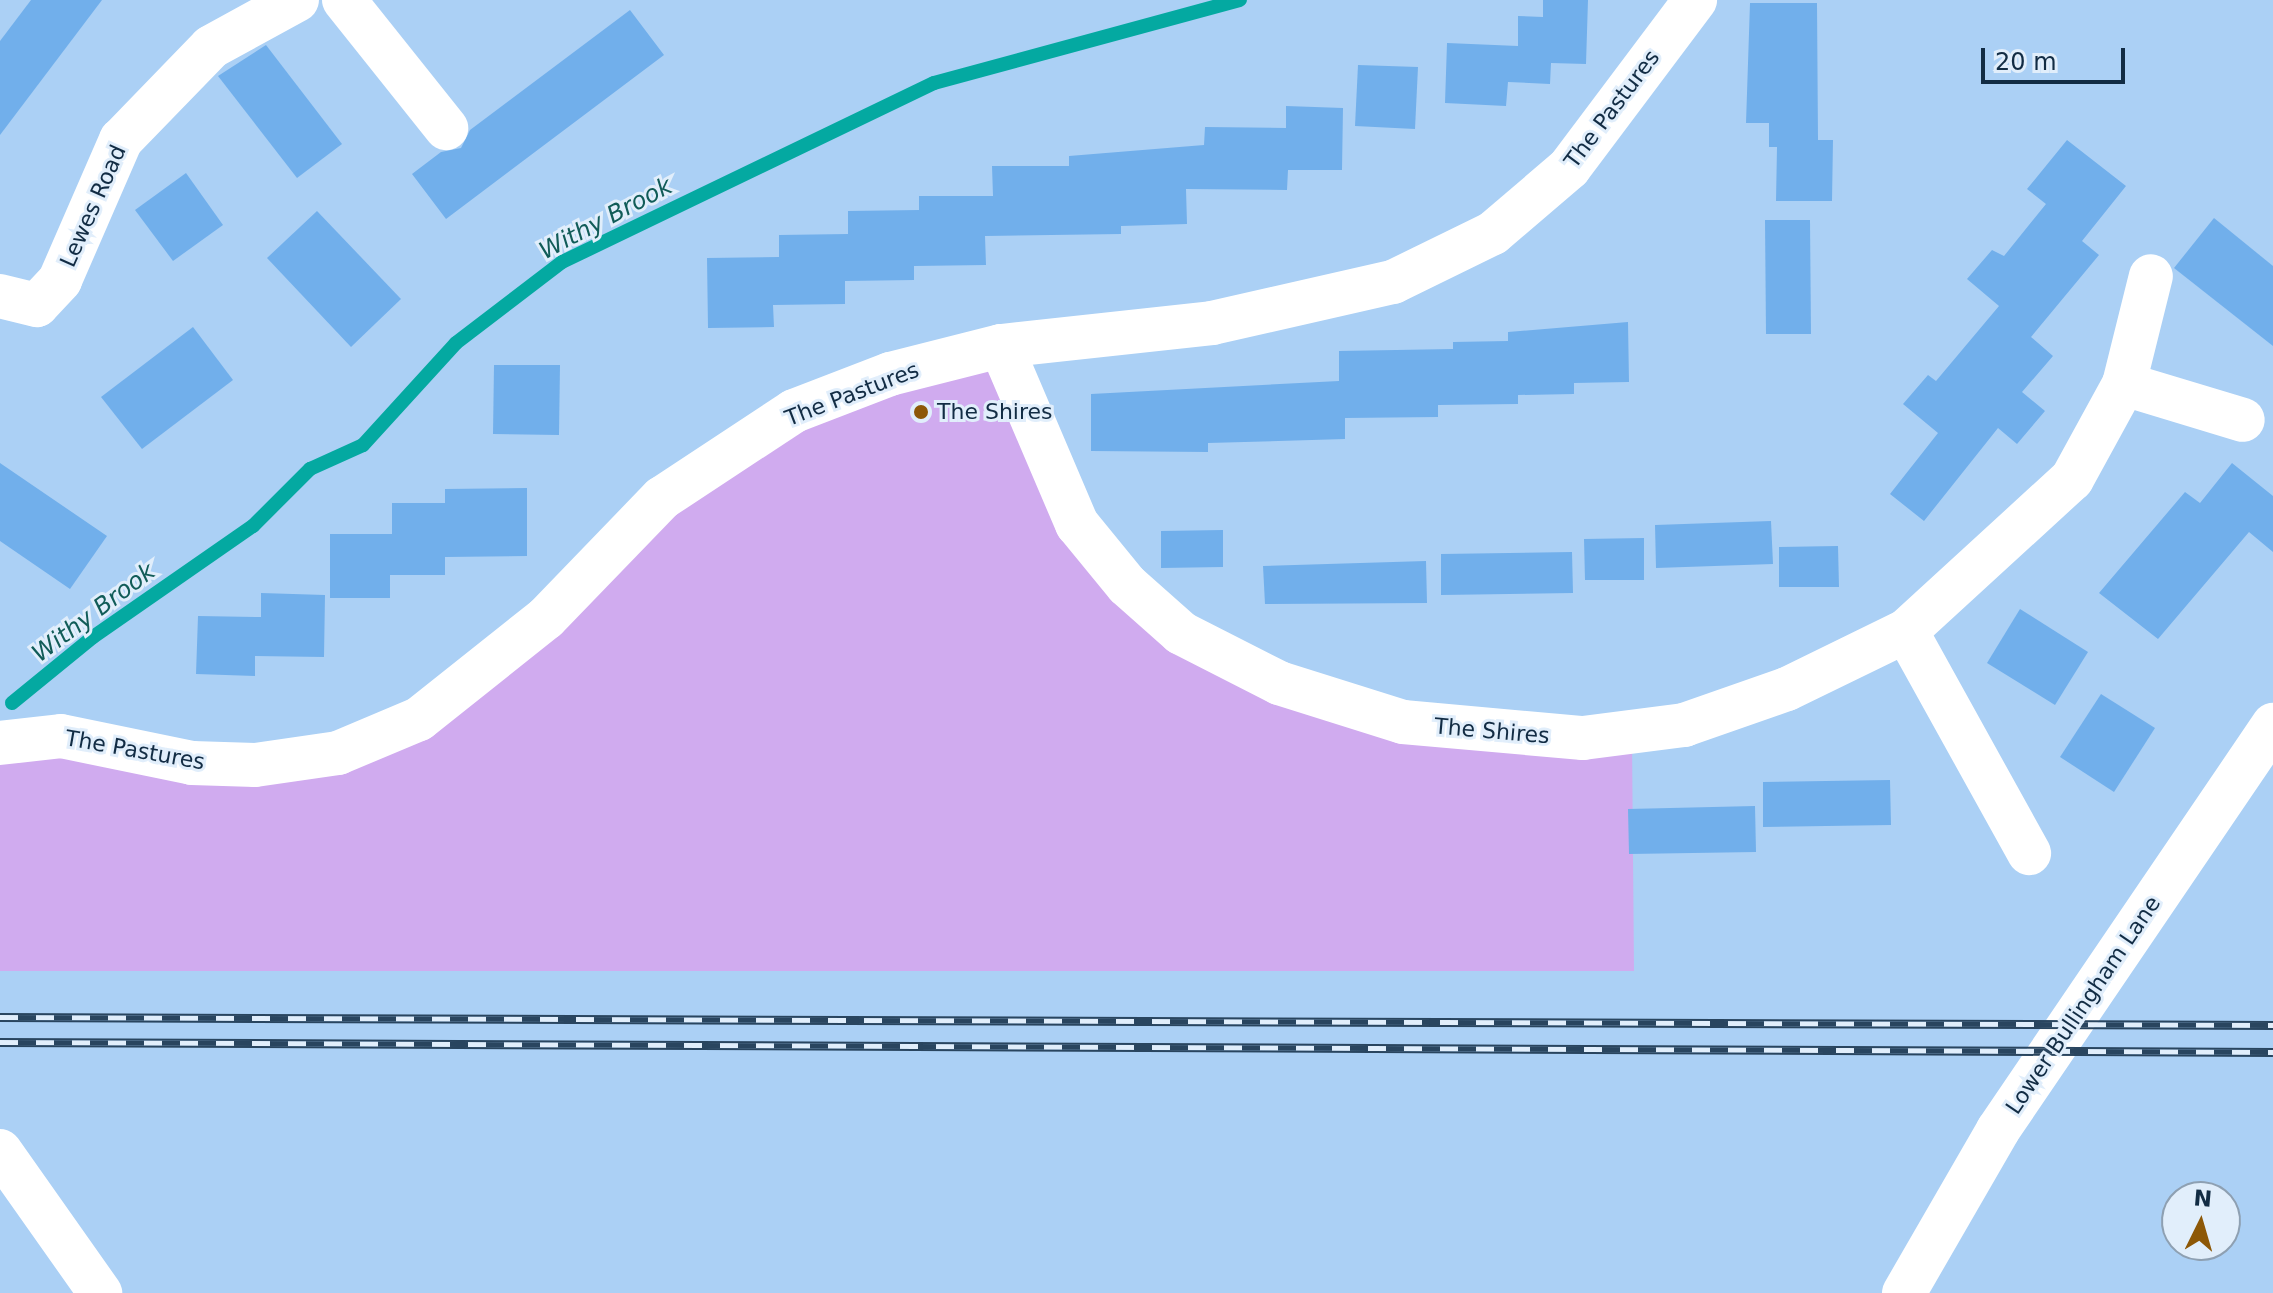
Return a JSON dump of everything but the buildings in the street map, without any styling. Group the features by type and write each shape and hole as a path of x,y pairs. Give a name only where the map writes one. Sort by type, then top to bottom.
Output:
{"street":[{"name":"Lewes Road","path":"0,296 37,305 60,280 121,140 211,47 297,0"},
{"path":"344,0 446,128"},
{"name":"The Pastures","path":"0,743 61,736 192,763 255,765 338,753 419,719 546,618 662,498 794,411 890,374 1001,346 1212,323 1393,282 1479,240 1569,168 1695,0"},
{"name":"The Shires","path":"1001,346 1077,524 1127,585 1181,633 1279,683 1403,722 1570,738 1684,725 1787,689 1906,631 2072,479 2124,384 2151,276"},
{"path":"2124,384 2243,420"},
{"path":"1906,631 2029,853"},
{"name":"Lower Bullingham Lane","path":"1904,1293 1998,1130 2273,725"},
{"path":"0,1151 100,1293"}],"shaded area":[{"path":"1009,349 1086,529 1181,633 1381,719 1632,738 1634,971 0,971 0,759 71,743 350,760 662,498 802,414"}],"waterway":[{"name":"Withy Brook","path":"12,703 93,637 253,526 310,469 363,445 456,343 562,262 934,83 1240,0"}],"railway":[{"path":"0,1017 2273,1025"},
{"path":"0,1042 2273,1052"}],"place":[{"name":"The Shires","path":"921,412"}]}
